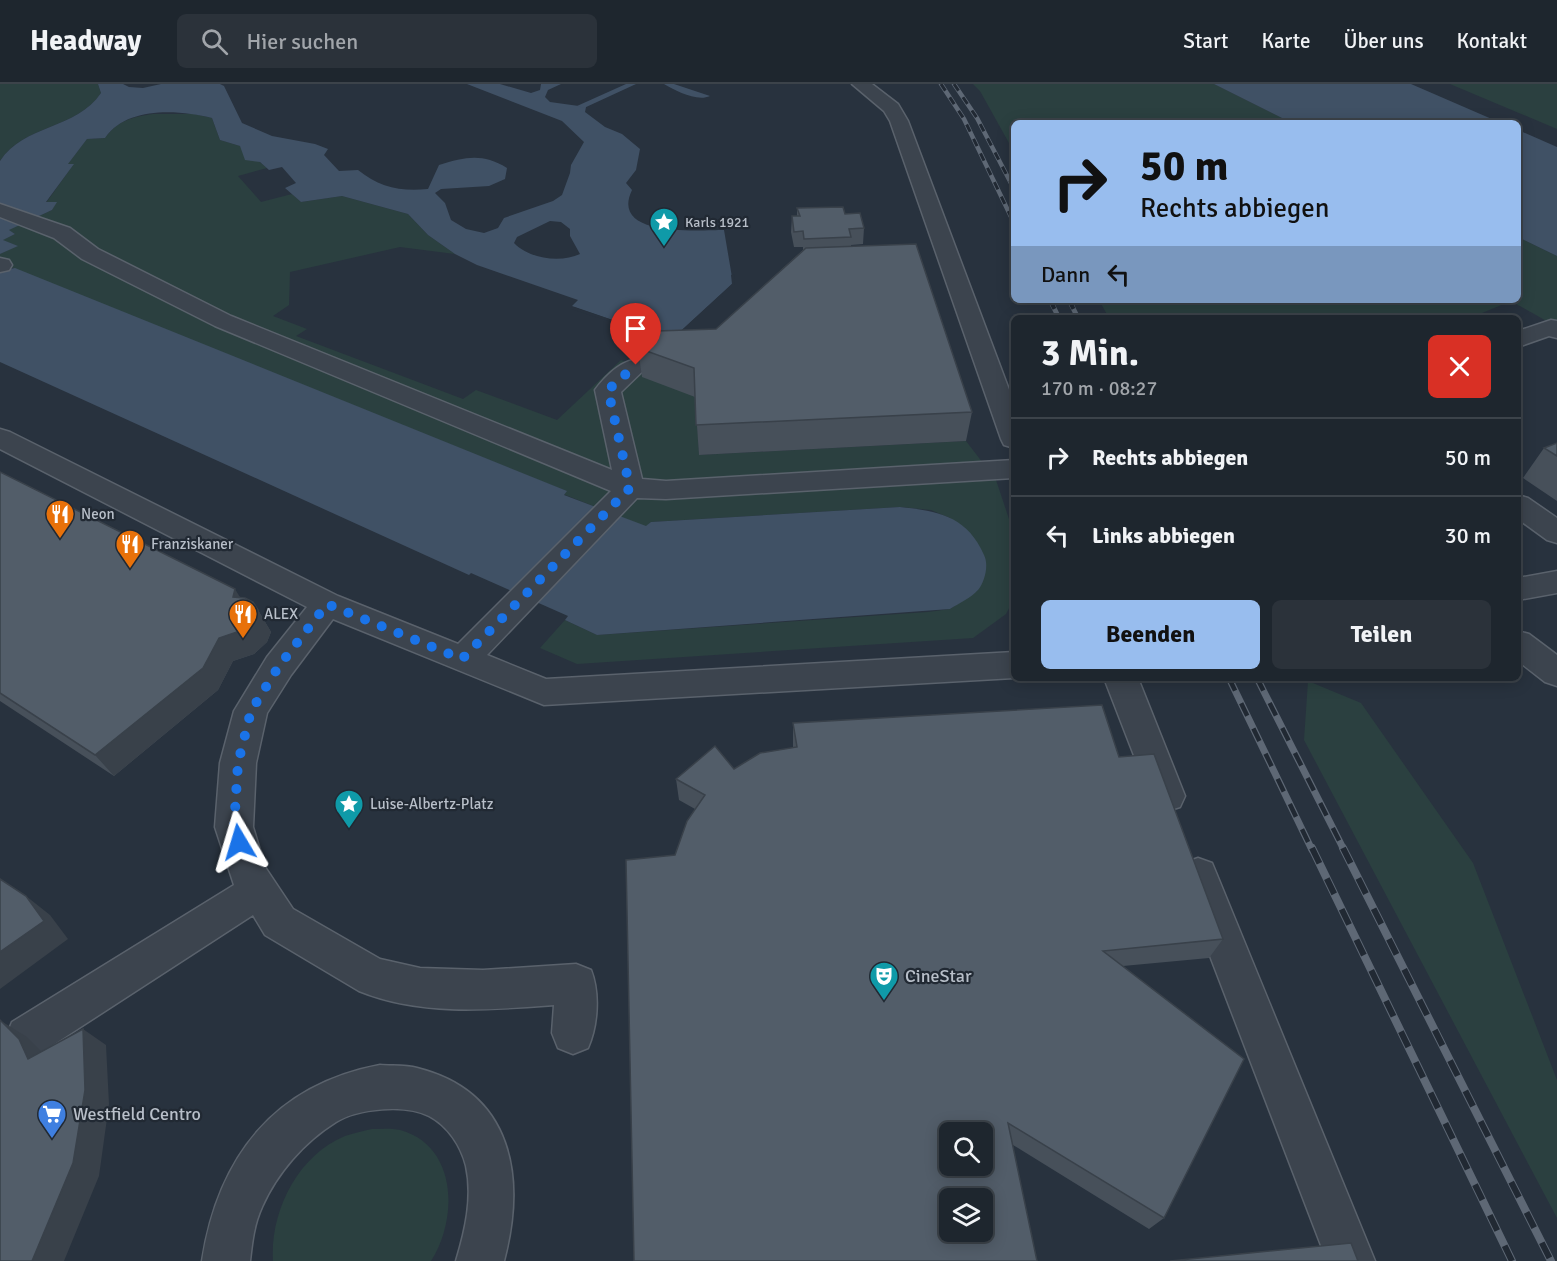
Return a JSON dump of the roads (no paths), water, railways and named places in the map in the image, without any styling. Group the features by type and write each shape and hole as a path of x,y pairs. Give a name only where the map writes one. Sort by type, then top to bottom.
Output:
{"street":[{"path":"861,84 892,108 899,121 1011,431"},
{"path":"0,210 62,233 90,254 223,321 630,488 666,490 1011,469"},
{"path":"921,253 945,252"},
{"path":"1521,339 1551,327 1557,331"},
{"path":"630,488 608,390 636,365"},
{"path":"0,438 327,604 544,692 1011,665"},
{"path":"462,659 630,488"},
{"path":"1521,507 1557,533"},
{"path":"1521,588 1557,582"},
{"path":"327,604 279,666 251,711 238,763 234,827 248,874 279,922 373,977 420,988 473,990 576,984 573,1033"},
{"path":"1521,631 1557,673"},
{"path":"1122,681 1351,1261"},
{"path":"27,1037 259,890"},
{"path":"226,1261 231,1225 241,1198 258,1167 288,1131 309,1114 331,1102 377,1087 399,1087 420,1090 458,1109 472,1125 483,1143 490,1165 493,1207 487,1242 480,1261"}],"water":[{"path":"98,84 123,84 143,88 161,84 220,84 224,86 242,123 272,136 315,144 328,149 324,155 339,171 358,170 374,181 400,189 428,189 439,165 466,158 490,160 507,168 505,179 489,186 441,189 435,193 445,203 451,220 466,229 484,233 498,228 504,218 553,201 562,195 571,165 584,142 562,121 467,84 500,84 531,93 540,90 541,84 561,84 548,90 545,97 550,102 586,107 585,112 605,127 622,134 640,149 636,170 626,183 632,190 628,206 633,216 644,224 660,228 724,230 733,283 671,340 572,306 578,300 477,265 455,254 428,235 408,214 342,196 301,202 285,188 296,183 282,167 269,170 260,162 245,160 240,146 220,140 212,118 169,112 126,120 105,138 87,139 68,164 74,164 46,202 57,202 52,210 9,230 15,234 3,240 18,246 0,254 0,161 22,140 78,114 101,93","holes":["550,221 561,222 570,229 570,236 580,254 564,258 546,258 528,253 514,243 517,237"]},
{"path":"1214,84 1411,84 1494,120 1286,120"},
{"path":"1521,131 1557,147 1557,256 1521,238"},
{"path":"0,265 10,269 15,268 567,491 564,495 646,526 651,522 900,507 927,511 950,518 969,532 984,555 986,568 984,578 975,593 950,609 597,635 565,620 568,616 471,573 469,575 0,362"}],"waterway":[{"path":"581,106 632,84"},
{"path":"668,84 698,96 706,96"}],"railway":[{"path":"941,84 964,119 1011,217"},
{"path":"954,84 977,118 1011,183"},
{"path":"1052,303 1058,315"},
{"path":"1070,303 1076,315"},
{"path":"1230,681 1312,850"},
{"path":"1259,681 1344,850"},
{"path":"1312,848 1512,1261"},
{"path":"1343,848 1551,1261"}],"place":[{"name":"Karls 1921","path":"664,248"},
{"name":"Neon","path":"60,540"},
{"name":"Franziskaner","path":"130,570"},
{"name":"ALEX","path":"243,640"},
{"name":"Luise-Albertz-Platz","path":"349,830"},
{"name":"CineStar","path":"884,1002"},
{"name":"Westfield Centro","path":"52,1140"}]}
